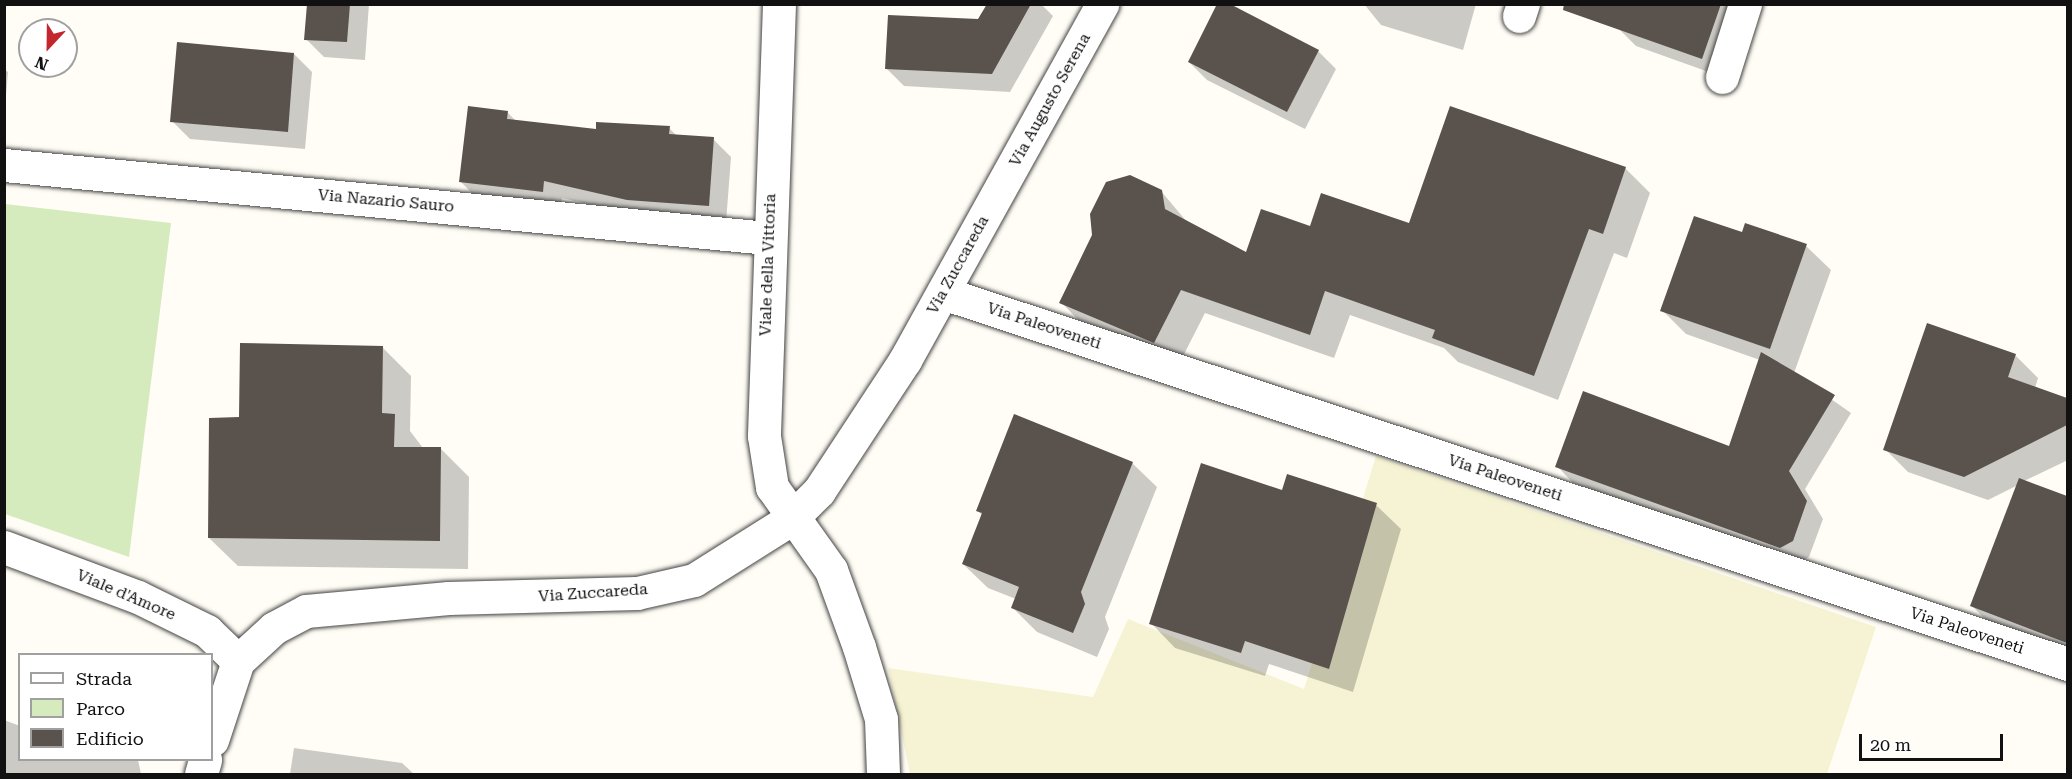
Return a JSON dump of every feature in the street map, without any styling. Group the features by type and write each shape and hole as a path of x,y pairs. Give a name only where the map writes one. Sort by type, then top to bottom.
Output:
{"street":[{"name":"Viale della Vittoria","path":"779,4 768,238 764,436 772,487 791,519 831,570 859,646 881,719 883,774"},
{"name":"Via Augusto Serena","path":"997,196 1102,4"},
{"path":"1722,77 1745,4"},
{"name":"Via Nazario Sauro","path":"4,165 768,238"},
{"name":"Via Zuccareda","path":"213,737 238,661 274,628 306,611 334,605 637,593 694,580 791,519 819,491 855,439 943,292 997,196"},
{"name":"Via Paleoveneti","path":"943,292 2067,664"},
{"name":"Viale d'Amore","path":"4,547 158,607 207,631 238,661"}],"shaded area":[{"path":"1376,456 1876,627 1827,774 910,774 888,668 1093,697 1128,619 1304,689"}],"green space":[{"path":"5,204 171,223 129,557 5,514"}],"building":[{"path":"307,4 350,4 347,42 304,40"},
{"path":"987,4 1031,4 992,74 885,69 888,15 978,19"},
{"path":"1217,4 1230,4 1319,50 1287,112 1188,62"},
{"path":"1564,4 1721,4 1702,59 1563,10"},
{"path":"177,42 294,53 288,132 170,122"},
{"path":"468,106 508,111 507,119 596,129 596,122 670,126 669,134 714,137 709,206 627,200 544,181 543,192 459,182"},
{"path":"1450,106 1626,167 1603,234 1589,229 1534,376 1432,338 1435,330 1325,291 1310,335 1181,290 1154,343 1059,303 1092,235 1090,214 1106,182 1130,175 1162,190 1165,209 1246,252 1261,209 1310,226 1321,193 1409,223"},
{"path":"1694,216 1742,232 1745,223 1807,244 1770,349 1660,311"},
{"path":"1927,323 2016,354 2008,377 2067,398 2067,425 1964,477 1883,450"},
{"path":"240,343 383,346 382,413 395,414 394,447 441,447 440,541 208,538 209,418 239,417"},
{"path":"1761,352 1835,395 1789,471 1807,501 1793,541 1780,548 1555,467 1583,391 1729,446"},
{"path":"1014,414 1133,462 1081,592 1085,604 1073,633 1011,608 1019,587 962,564 982,513 976,511"},
{"path":"1201,463 1282,490 1287,474 1377,503 1329,669 1245,641 1241,653 1149,624"},
{"path":"2019,478 2067,496 2067,643 1970,606"}]}
